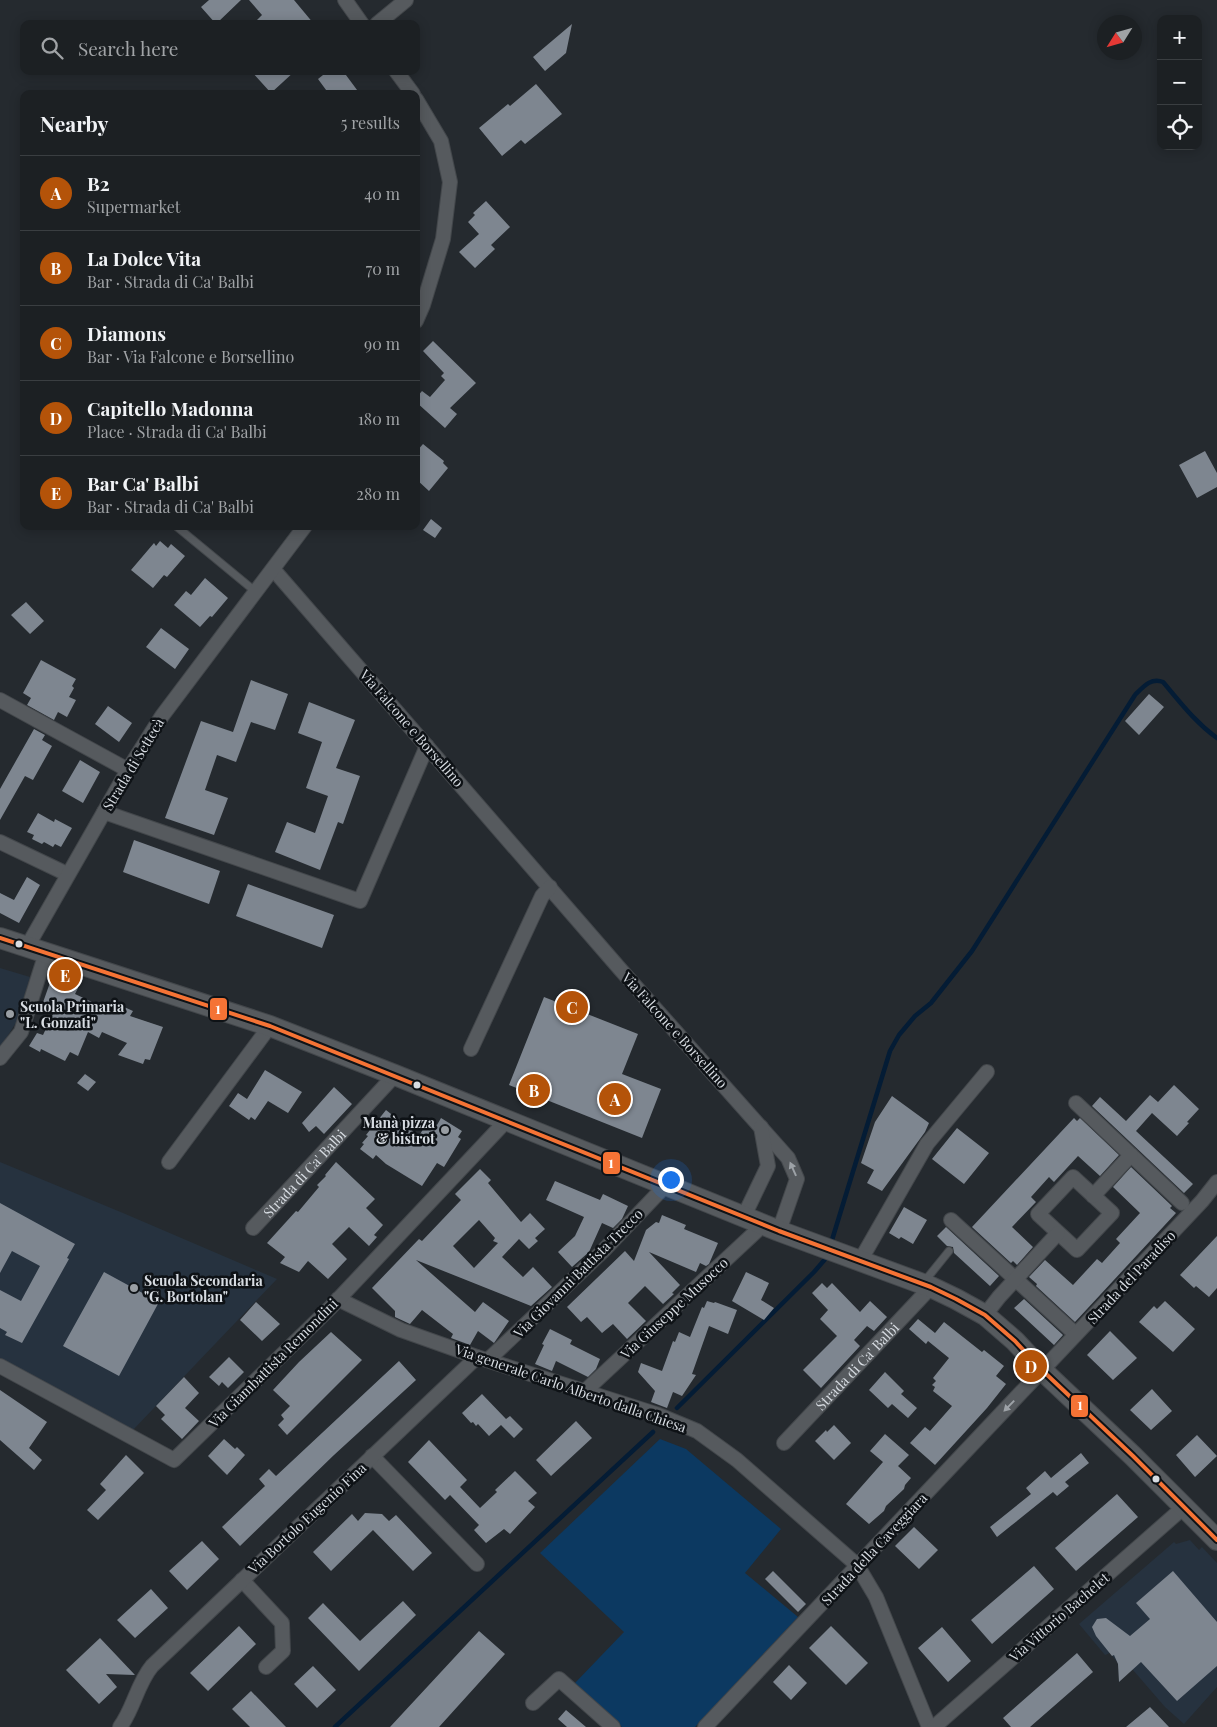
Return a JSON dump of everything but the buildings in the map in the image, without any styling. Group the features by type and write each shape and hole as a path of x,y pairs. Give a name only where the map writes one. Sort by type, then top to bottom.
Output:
{"main road":[{"path":"0,938 270,1026 771,1228 927,1286 956,1299 984,1315 1015,1341 1043,1371 1133,1456 1217,1540"}],"street":[{"path":"345,0 359,20"},
{"path":"382,20 406,0"},
{"path":"399,75 409,90"},
{"path":"420,106 440,141 450,182 443,240 420,312"},
{"name":"Strada di Settecà","path":"27,947 128,770 162,716 302,530"},
{"name":"Via Falcone e Borsellino","path":"273,569 620,969 788,1158 798,1179 771,1228"},
{"path":"0,700 128,770"},
{"path":"104,812 360,901 427,746"},
{"path":"0,842 68,874"},
{"path":"471,1049 542,896 550,887"},
{"path":"0,1058 21,1032 46,953"},
{"path":"169,1162 270,1026"},
{"path":"860,1261 927,1144 987,1072"},
{"name":"Strada di Ca' Balbi","path":"253,1228 395,1075"},
{"path":"1076,1103 1182,1203"},
{"name":"Via Giambattista Remondini","path":"0,1366 174,1460 338,1299 507,1120"},
{"path":"744,1216 768,1166 761,1126"},
{"path":"1093,1196 1131,1155"},
{"path":"1073,1177 1093,1196 1112,1213 1077,1250 1038,1214 1073,1177"},
{"name":"Strada del Paradiso","path":"1043,1371 1202,1201 1217,1182"},
{"name":"Via Giovanni Battista Trecco","path":"483,1359 604,1250 666,1185"},
{"path":"951,1220 1071,1330"},
{"name":"Via Giuseppe Musocco","path":"585,1391 771,1228"},
{"path":"984,1315 1058,1233"},
{"name":"Strada di Ca' Balbi","path":"784,1444 927,1286"},
{"name":"Via generale Carlo Alberto dalla Chiesa","path":"338,1299 401,1330 483,1359 656,1414 697,1431 737,1460 857,1565 876,1596 929,1727"},
{"name":"Via Bortolo Eugenio Fina","path":"120,1727 128,1716 145,1674 372,1456 483,1359"},
{"name":"Strada della Caveggiara","path":"705,1727 1043,1371"},
{"name":"Via Bortolo Eugenio Fina","path":"372,1456 477,1564"},
{"name":"Via Vittorio Bachelet","path":"934,1727 1184,1507"},
{"name":"Via Bortolo Eugenio Fina","path":"242,1580 282,1623 283,1651 266,1667"},
{"path":"532,1702 559,1679 613,1727"}],"lane":[{"path":"181,530 256,592"},
{"path":"927,1286 949,1251"}],"shaded area":[{"name":"Scuola Primaria \"L. Gonzati\"","path":"0,968 30,977 17,1021 0,1048"},
{"name":"Scuola Secondaria \"G. Bortolan\"","path":"0,1162 277,1279 133,1430 0,1358"},
{"path":"660,1439 686,1449 781,1529 745,1573 798,1617 695,1727 622,1727 575,1683 624,1632 540,1553"},
{"path":"1190,1540 1199,1550 1202,1547 1217,1563 1217,1687 1184,1724 1165,1707 1133,1670 1122,1668 1110,1653 1105,1655 1079,1624 1174,1542 1176,1544"}],"waterway":[{"path":"832,1240 890,1051 899,1035 915,1016 931,1003 972,951 1135,695 1151,682 1163,682 1195,719 1217,738"},
{"path":"677,1408 827,1257"},
{"path":"335,1727 653,1432"}],"transit line":[{"name":"1","path":"0,938 270,1026 779,1231 931,1287 956,1299 985,1315 1015,1341 1043,1371 1133,1456 1217,1540"}],"place":[{"name":"Bar Ca' Balbi","path":"65,975"},
{"name":"Diamons","path":"572,1007"},
{"name":"Scuola Primaria \"L. Gonzati\"","path":"10,1014"},
{"name":"La Dolce Vita","path":"534,1090"},
{"name":"B2","path":"615,1099"},
{"name":"Manà pizza & bistrot","path":"445,1130"},
{"name":"Scuola Secondaria \"G. Bortolan\"","path":"134,1288"},
{"name":"Capitello Madonna","path":"1031,1366"}]}
